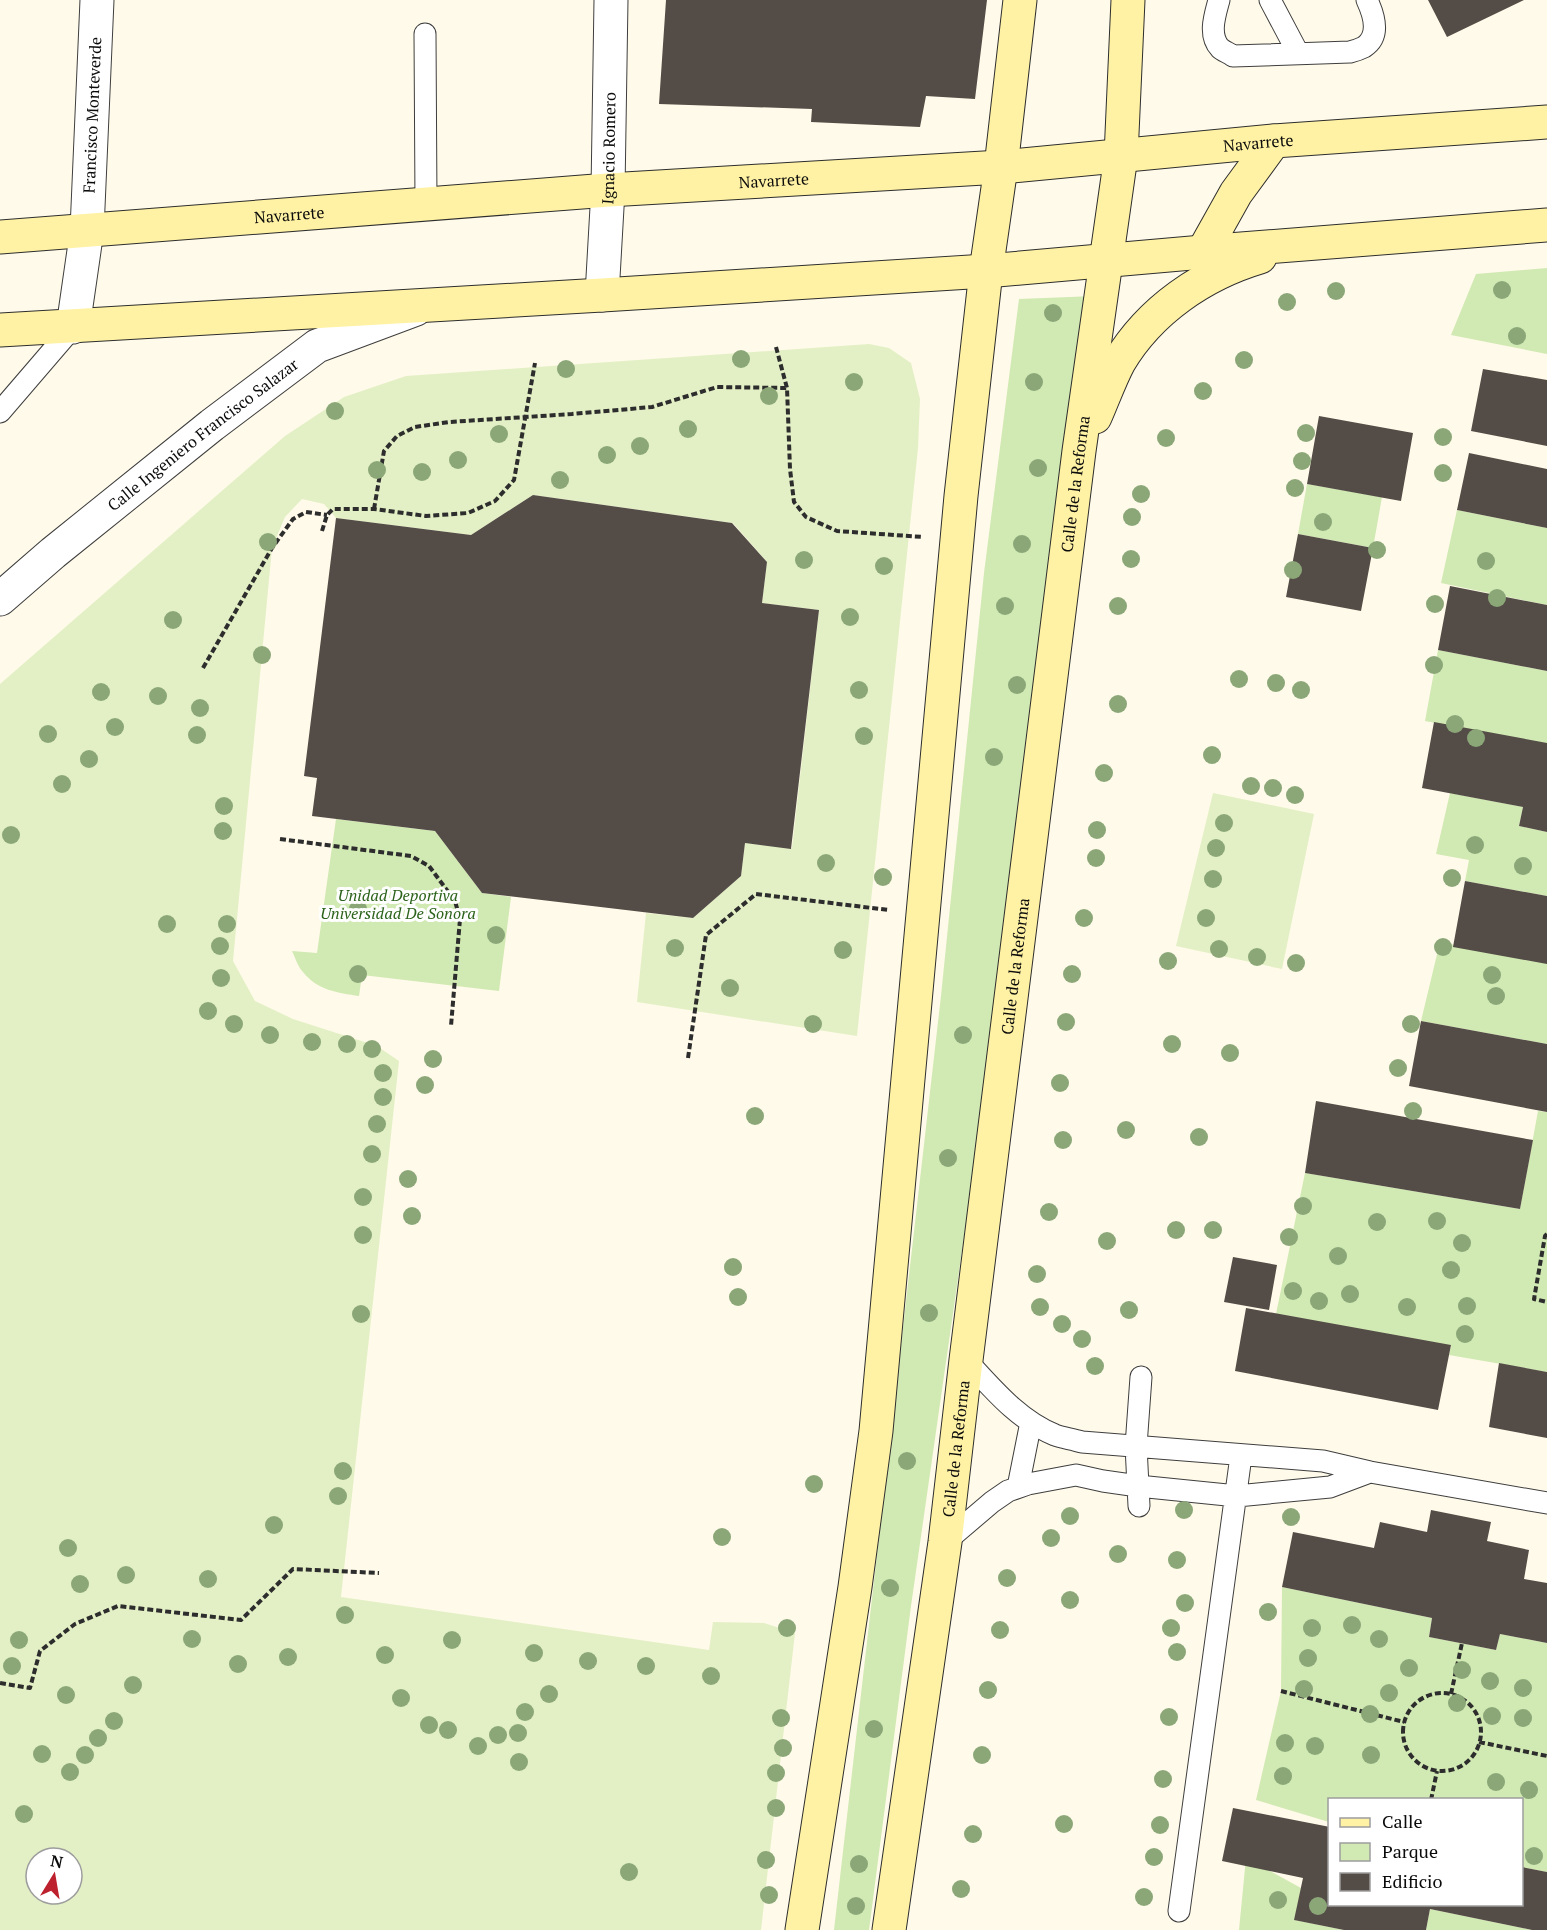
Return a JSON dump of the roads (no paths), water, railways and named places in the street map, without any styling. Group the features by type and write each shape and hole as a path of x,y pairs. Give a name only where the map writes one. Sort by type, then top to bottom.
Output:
{"main road":[{"path":"802,1930 855,1587 876,1431 957,539 986,271 1001,167 1020,0"},
{"name":"Calle de la Reforma","path":"889,1930 945,1542 1080,451 1121,156 1128,0"},
{"name":"Navarrete","path":"0,237 608,190 1001,167 1274,141 1547,122"},
{"path":"1203,252 1236,193 1274,141"},
{"path":"0,330 602,296 986,271 1547,225"},
{"path":"1080,451 1119,363 1140,332 1157,315 1184,293 1209,277 1255,259 1309,243"}],"street":[{"name":"Francisco Monteverde","path":"73,327 87,230 97,0"},
{"name":"Ignacio Romero","path":"602,296 608,190 611,0"},
{"name":"Calle Ingeniero Francisco Salazar","path":"0,599 53,553 212,425 317,346 427,305"}],"lane":[{"path":"1219,0 1214,18 1213,35 1219,47 1233,56 1350,52 1365,47 1373,36 1375,24 1367,0"},
{"path":"1270,0 1298,54"},
{"path":"425,34 426,204"},
{"path":"0,412 73,327"},
{"path":"966,1360 1011,1408 1030,1422 1056,1435 1082,1442 1323,1461 1370,1472 1547,1503"},
{"path":"1138,1496 1136,1446 1141,1377"},
{"path":"1018,1487 1030,1422"},
{"path":"1179,1911 1242,1456"},
{"path":"945,1542 1008,1491 1076,1475 1103,1481 1138,1496 1237,1496 1330,1487 1370,1472"}],"park label":[{"name":"Unidad Deportiva Universidad De Sonora","path":"398,904"}]}
